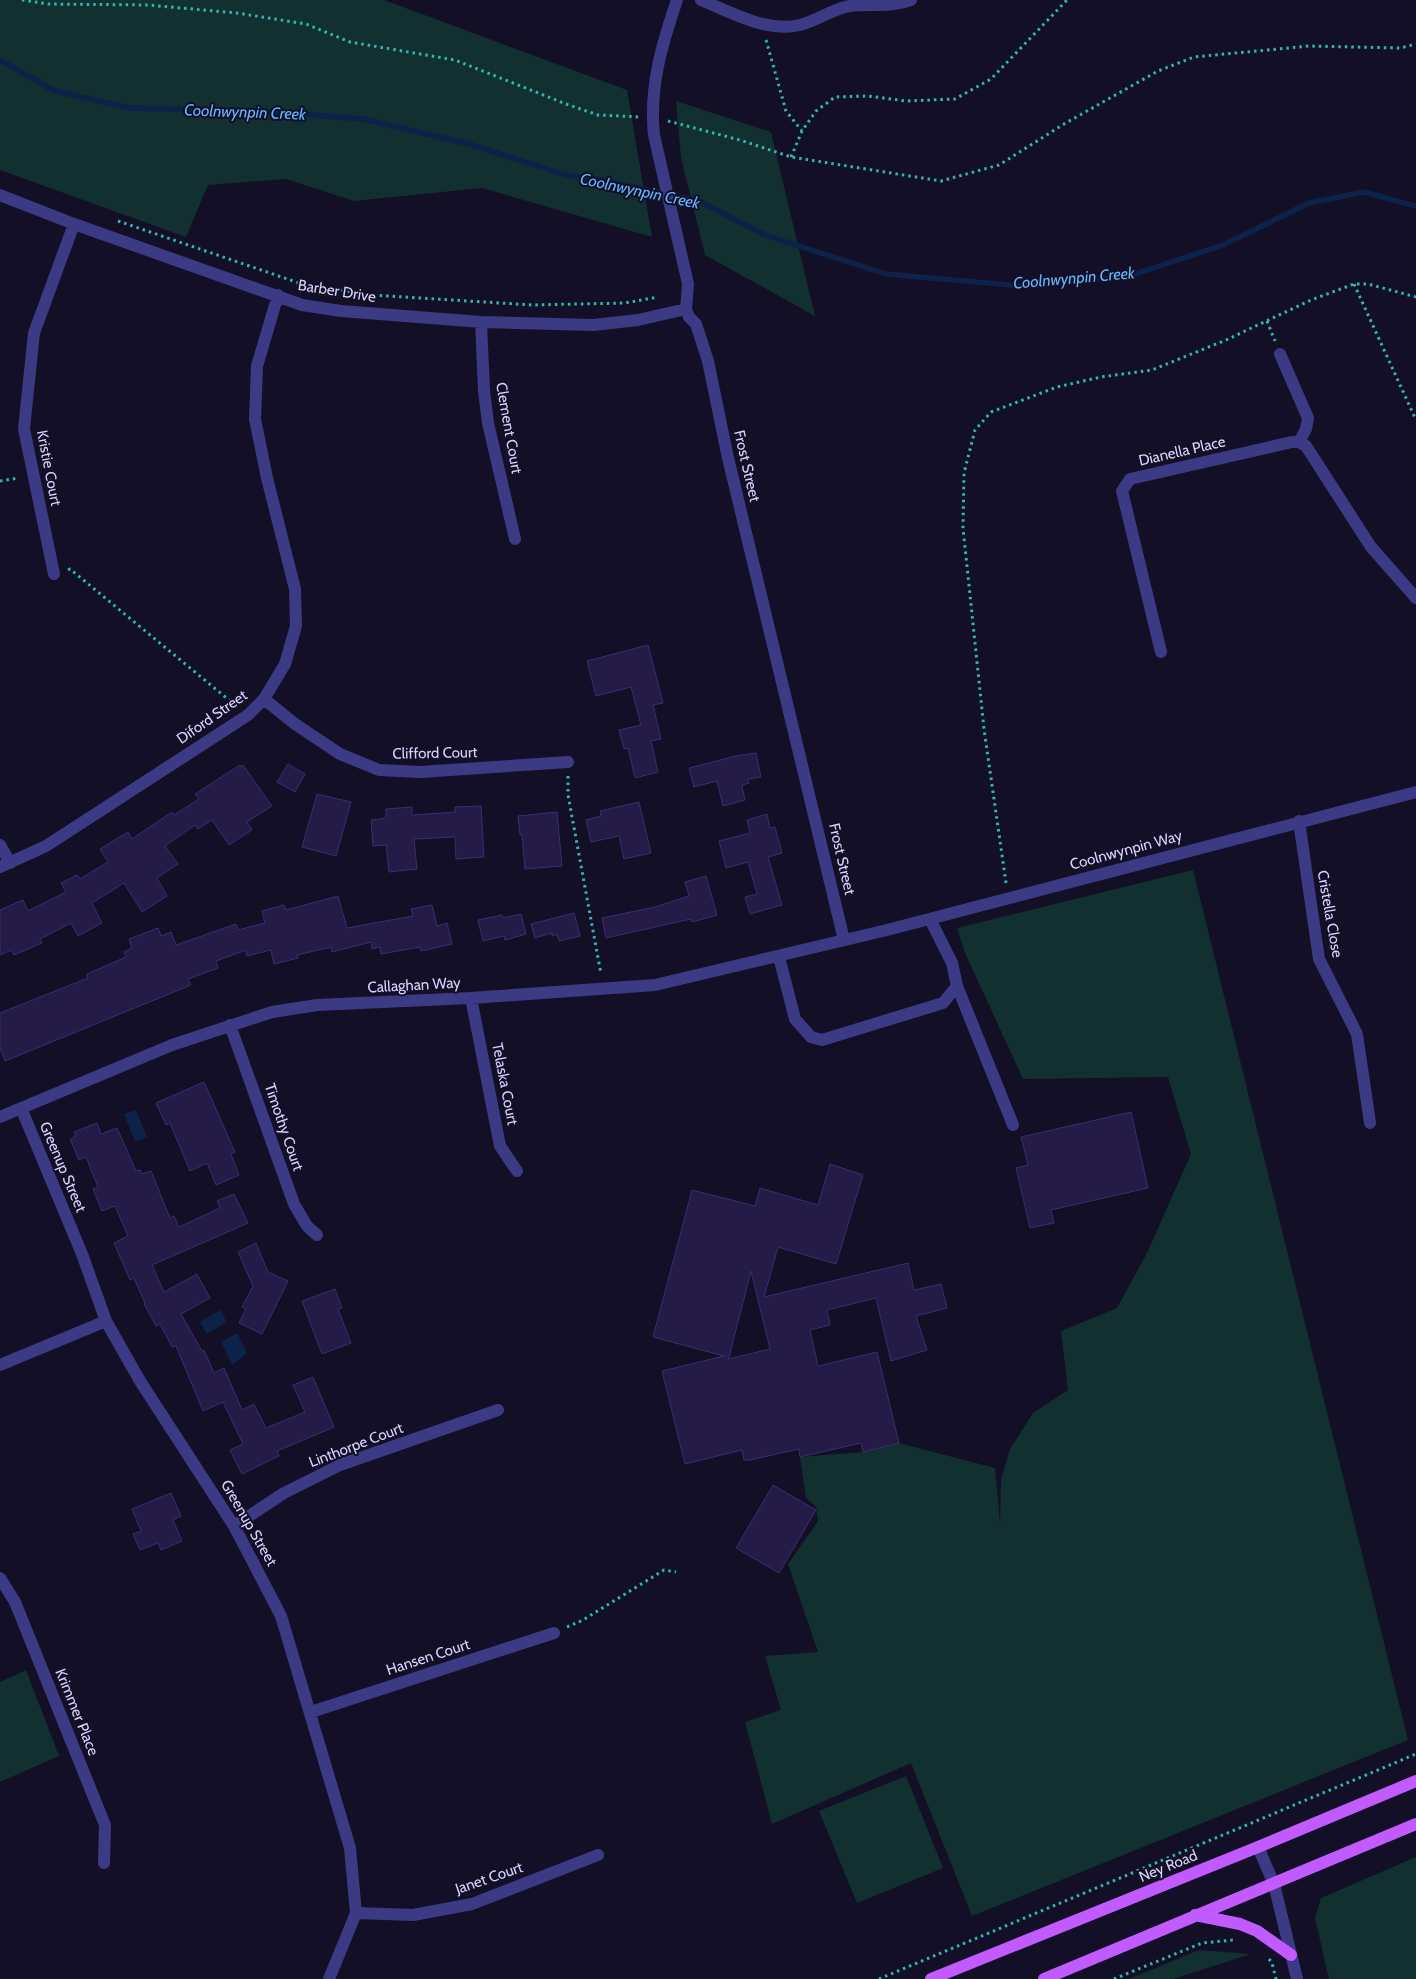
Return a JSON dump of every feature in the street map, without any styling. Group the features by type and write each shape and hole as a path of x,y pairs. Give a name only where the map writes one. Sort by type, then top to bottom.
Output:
{"main road":[{"name":"Ney Road","path":"931,1979 1416,1781"},
{"path":"1044,1979 1416,1824"},
{"path":"1195,1915 1240,1924 1257,1931 1291,1955"}],"street":[{"path":"677,0 657,66 652,117 654,135 688,284 686,309"},
{"path":"701,0 761,23 781,27 798,25 849,3 882,6 911,0"},
{"name":"Barber Drive","path":"0,196 302,305 481,322 593,324 638,320 686,309"},
{"name":"Kristie Court","path":"54,574 24,428 34,333 74,224"},
{"name":"Diford Street","path":"5,865 46,846 81,825 248,715 264,699 285,664 296,626 295,590 267,478 255,419 257,366 278,295"},
{"name":"Frost Street","path":"686,309 696,324 708,361 730,468 844,940"},
{"name":"Clement Court","path":"481,322 484,391 488,423 515,539"},
{"path":"1280,354 1308,418 1306,429 1300,442 1306,446 1371,546 1416,598"},
{"name":"Dianella Place","path":"1161,652 1122,491 1130,479 1292,442 1300,442"},
{"name":"Clifford Court","path":"264,699 294,724 340,754 379,770 420,772 568,762"},
{"name":"Coolnwynpin Way","path":"844,940 1416,792"},
{"name":"Cristella Close","path":"1298,821 1319,959 1357,1034 1370,1123"},
{"path":"0,845 5,865"},
{"path":"930,919 952,963 957,986 1013,1125"},
{"name":"Callaghan Way","path":"0,1117 172,1045 272,1012 317,1004 472,998 655,985 780,957 844,940"},
{"path":"780,957 795,1019 811,1037 822,1040 943,1003 957,986"},
{"name":"Telaska Court","path":"472,998 500,1146 517,1171"},
{"name":"Timothy Court","path":"230,1025 294,1204 307,1226 317,1236"},
{"name":"Greenup Street","path":"21,1108 82,1254 106,1321 140,1381 234,1526 282,1616 350,1848 356,1913 330,1979"},
{"path":"0,1365 106,1321"},
{"name":"Linthorpe Court","path":"234,1526 284,1493 340,1465 498,1410"},
{"name":"Krimmer Place","path":"0,1578 15,1602 105,1825 104,1863"},
{"name":"Hansen Court","path":"311,1712 554,1633"},
{"path":"1258,1847 1274,1884 1297,1979"},
{"name":"Janet Court","path":"356,1913 413,1915 472,1904 598,1854"}],"path":[{"path":"22,0 48,4 148,5 237,13 306,24 350,42 455,60 598,115 652,117 740,140 791,157 941,181 999,165 1064,124 1158,71 1194,57 1309,46 1400,48 1416,44"},
{"path":"791,157 802,131 816,112 836,97 868,96 906,101 955,99 991,79 1067,0"},
{"path":"761,23 786,112 802,131"},
{"path":"110,218 302,284 372,295 532,304 625,303 658,297"},
{"path":"1008,897 984,729 962,528 964,473 975,430 991,412 1057,387 1101,377 1152,370 1226,340 1311,300 1354,284 1368,284 1416,297"},
{"path":"1354,284 1416,420"},
{"path":"1267,321 1280,354"},
{"path":"54,574 70,569 248,715"},
{"path":"568,762 568,795 603,990"},
{"path":"554,1633 583,1620 664,1570 676,1572"},
{"path":"878,1979 1416,1754"},
{"path":"1114,1979 1202,1943 1233,1940 1242,1943"},
{"path":"1266,1955 1272,1963 1276,1979"}],"green space":[{"path":"0,0 384,0 627,90 652,237 482,188 354,201 286,179 208,185 186,237 0,170"},
{"path":"676,101 771,132 815,316 705,255 681,158"},
{"path":"1193,870 1408,1740 972,1916 911,1763 772,1824 745,1722 781,1710 765,1656 818,1652 788,1564 818,1521 816,1507 806,1498 800,1457 863,1452 899,1443 995,1468 1000,1523 1001,1480 1010,1449 1033,1413 1068,1390 1061,1331 1117,1308 1147,1253 1191,1154 1168,1077 1023,1079 965,953 957,928"},
{"path":"26,1670 59,1756 0,1782 0,1682"},
{"path":"906,1776 943,1868 857,1903 819,1811"},
{"path":"1416,1857 1416,1979 1329,1979 1315,1918 1321,1898"},
{"path":"1199,1950 1251,1954 1173,1979 1129,1979"}],"water":[{"path":"136,1110 147,1137 135,1142 124,1114"},
{"path":"220,1310 227,1322 207,1334 200,1322"},
{"path":"237,1333 247,1353 232,1365 221,1342"}],"building":[{"path":"648,645 663,703 653,705 661,739 651,741 658,772 635,778 628,748 624,749 619,730 641,725 631,687 596,696 587,661"},
{"path":"756,753 761,777 748,779 749,783 742,785 745,800 723,806 717,781 694,787 689,768"},
{"path":"288,764 305,774 295,792 277,782"},
{"path":"240,765 241,767 243,765 272,806 247,822 252,830 229,845 212,820 198,829 195,825 165,846 178,864 157,878 167,896 142,912 124,883 92,903 102,923 78,936 71,923 40,939 42,943 14,955 12,950 0,955 0,910 23,900 28,911 66,892 61,883 77,875 80,879 108,862 100,849 128,832 132,839 172,812 174,815 199,799 195,794"},
{"path":"317,794 351,802 336,856 302,847"},
{"path":"639,802 651,853 624,859 619,836 591,842 586,820 601,816 600,811"},
{"path":"481,806 484,857 456,859 455,837 414,839 417,869 389,872 386,845 373,846 371,820 386,818 386,809 412,807 412,815 455,812 455,807"},
{"path":"557,812 562,866 525,869 518,816"},
{"path":"767,814 770,828 775,827 782,853 768,857 782,905 750,914 745,897 757,894 748,862 726,868 719,841 750,833 747,820"},
{"path":"706,876 717,915 692,922 691,919 606,938 602,918 655,907 689,896 685,882"},
{"path":"338,896 347,928 413,916 411,909 432,905 437,926 447,923 452,944 421,951 420,947 381,954 380,947 372,949 371,942 332,952 331,947 297,955 298,958 274,964 271,950 247,956 246,950 216,961 218,968 188,979 191,985 5,1061 0,1048 0,1013 88,978 87,974 126,957 124,952 132,948 129,939 158,928 161,936 171,932 176,945 236,924 238,930 265,923 262,911 284,905 286,910"},
{"path":"574,913 580,936 559,941 557,934 552,936 552,933 535,938 531,924"},
{"path":"521,914 526,934 505,940 504,936 483,941 478,920 502,915 503,918"},
{"path":"204,1082 235,1152 231,1154 239,1175 216,1185 207,1163 190,1171 170,1123 166,1125 156,1103"},
{"path":"1131,1112 1148,1188 1051,1210 1054,1223 1030,1228 1016,1168 1028,1165 1021,1137"},
{"path":"97,1123 101,1134 117,1128 136,1171 140,1170 142,1174 151,1171 170,1218 174,1216 179,1227 220,1208 217,1201 234,1194 248,1223 152,1265 164,1292 197,1274 210,1298 181,1314 202,1351 204,1350 214,1373 224,1368 242,1410 254,1404 266,1428 305,1412 293,1385 313,1377 334,1427 277,1451 279,1456 242,1474 230,1450 243,1444 223,1402 203,1411 176,1346 172,1347 160,1324 156,1326 144,1304 134,1278 130,1280 114,1243 128,1236 115,1206 102,1211 93,1189 98,1187 86,1157 79,1160 70,1139 76,1136 74,1132"},
{"path":"830,1164 863,1175 836,1264 778,1247 764,1297 908,1263 914,1290 941,1284 947,1308 916,1316 927,1350 891,1361 876,1298 827,1310 830,1325 810,1330 818,1366 877,1352 899,1443 863,1452 861,1443 800,1457 799,1449 750,1460 744,1460 742,1450 685,1464 662,1371 724,1356 653,1337 692,1190 755,1206 760,1188 818,1205","holes":["751,1271 770,1349 728,1359"]},
{"path":"256,1243 268,1272 288,1281 262,1334 239,1323 246,1309 242,1307 253,1286 238,1252"},
{"path":"335,1289 342,1308 338,1309 351,1343 322,1354 302,1301"},
{"path":"773,1485 816,1510 779,1573 736,1548"},
{"path":"171,1493 181,1516 173,1520 182,1541 161,1550 158,1543 140,1550 133,1534 141,1531 132,1509"}],"waterway":[{"name":"Coolnwynpin Creek","path":"0,60 55,91 130,108 260,111 363,119 469,144 566,175 601,180 699,201 765,235 886,274 1021,286 1129,276 1223,245 1309,203 1364,192 1416,206"}]}
